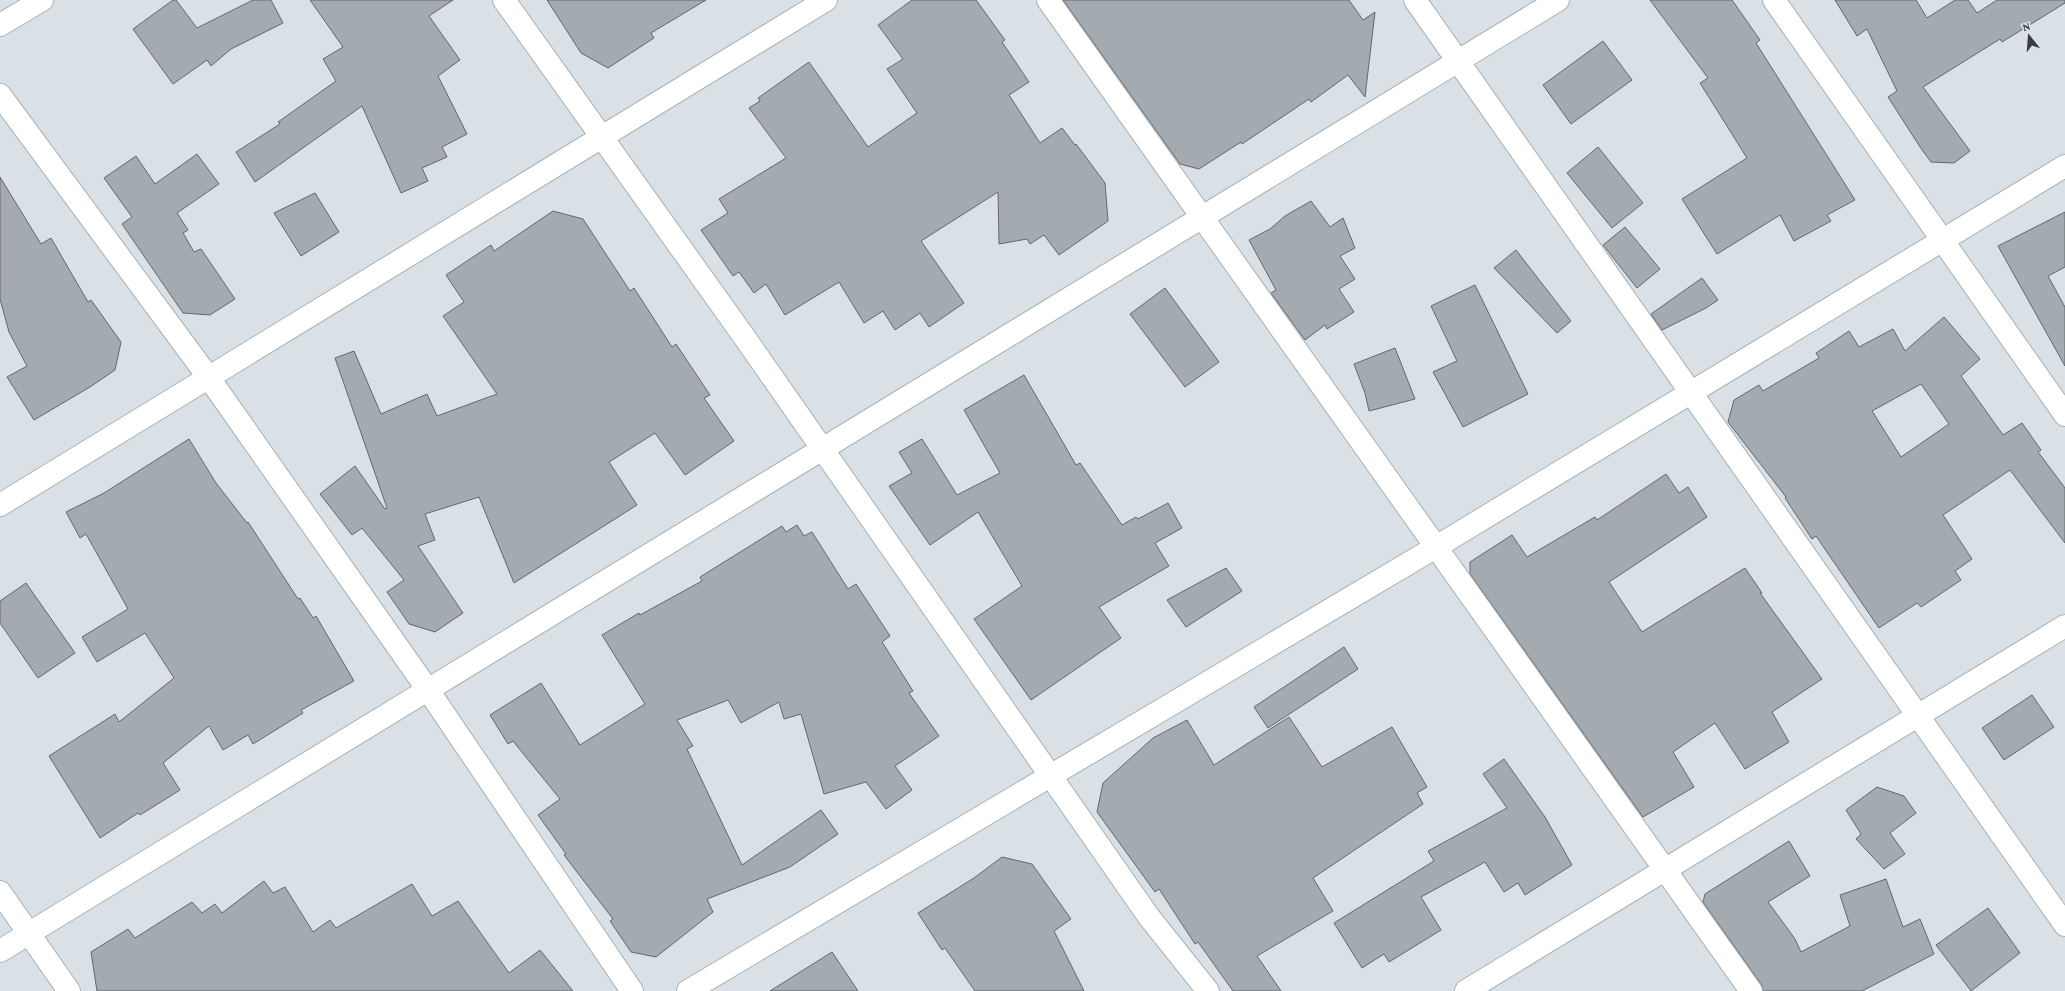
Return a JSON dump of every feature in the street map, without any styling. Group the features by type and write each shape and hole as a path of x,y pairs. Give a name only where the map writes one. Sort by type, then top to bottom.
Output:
{"street":[{"path":"0,25 42,0"},
{"path":"504,0 822,449 1149,917 1208,991"},
{"path":"0,505 826,0"},
{"path":"1048,0 1751,991"},
{"path":"1415,0 2065,925"},
{"path":"0,951 1201,216 1558,0"},
{"path":"1774,0 2065,415"},
{"path":"0,94 209,378 428,690 632,991"},
{"path":"688,991 1436,547 2065,166"},
{"path":"1466,991 2065,626"},
{"path":"0,892 68,991"}],"building":[{"path":"173,0 176,0 197,28 253,0 271,0 283,23 231,49 211,66 207,60 173,84 133,29"},
{"path":"310,0 453,0 429,16 460,60 438,76 467,134 442,147 447,157 422,168 428,181 401,193 362,106 255,182 236,152 280,124 278,122 336,81 323,59 343,47"},
{"path":"547,0 706,0 651,33 654,38 608,68 581,53"},
{"path":"912,0 976,0 1005,40 1002,42 1029,82 1009,95 1040,143 1062,128 1075,145 1076,144 1105,183 1108,221 1059,255 1044,235 1030,244 1027,239 999,244 998,192 921,241 964,303 929,327 920,313 895,330 883,311 864,323 839,282 785,315 766,284 754,293 739,272 733,276 701,230 728,213 719,199 786,158 749,108 760,101 758,98 809,62 868,147 917,113 887,69 903,59 878,25"},
{"path":"1063,0 1349,0 1363,20 1375,12 1365,97 1348,75 1311,102 1309,99 1242,144 1241,142 1199,169 1180,164"},
{"path":"1650,0 1732,0 1760,40 1756,43 1855,200 1827,215 1831,221 1794,241 1780,215 1717,254 1682,199 1747,158 1700,83 1708,78"},
{"path":"1835,0 1916,0 1927,18 1955,0 1968,0 1977,13 1997,0 2065,0 2065,3 2002,42 2000,39 1923,87 1970,151 1954,163 1931,162 1920,147 1888,97 1897,91 1867,29 1857,36"},
{"path":"1603,41 1632,80 1571,124 1543,85"},
{"path":"1598,147 1643,203 1612,228 1567,173"},
{"path":"197,154 219,184 177,213 188,230 183,233 194,252 201,249 235,299 210,315 183,313 122,224 132,217 104,178 136,156 155,184"},
{"path":"0,177 41,244 51,238 88,302 91,300 121,342 115,370 90,387 34,420 7,377 27,366 9,332 0,299"},
{"path":"315,193 339,232 301,256 274,213"},
{"path":"1311,201 1330,227 1343,218 1355,248 1340,256 1355,279 1339,289 1354,312 1327,329 1325,325 1305,340 1271,293 1276,290 1249,240 1270,229 1285,216"},
{"path":"553,211 583,219 630,291 634,288 672,347 676,344 710,395 704,398 734,441 685,475 655,433 609,462 637,505 514,583 479,497 425,514 435,540 418,546 463,613 435,632 409,624 387,592 404,580 362,528 352,535 320,494 355,466 385,509 387,508 335,358 354,351 381,414 427,394 437,416 497,394 443,316 464,302 446,275 491,245 494,251"},
{"path":"2065,212 2065,267 2048,276 2065,307 2065,366 1998,246"},
{"path":"1625,227 1660,269 1637,288 1603,245"},
{"path":"1516,250 1571,321 1557,333 1494,268"},
{"path":"1702,278 1718,300 1706,308 1662,330 1651,314"},
{"path":"1475,285 1528,394 1463,427 1433,372 1457,361 1431,306"},
{"path":"1165,288 1219,362 1185,387 1130,314"},
{"path":"1944,317 1980,359 1961,376 2003,435 2022,423 2041,450 2038,452 2065,488 2065,543 2010,470 1943,515 1972,559 1955,571 1961,580 1921,607 1917,603 1879,628 1816,536 1812,539 1785,498 1786,497 1728,422 1734,400 1759,385 1763,391 1819,358 1816,353 1849,331 1859,347 1893,329 1905,351","holes":["1921,384 1949,424 1901,457 1872,411"]},
{"path":"1395,348 1415,399 1369,411 1365,393 1354,364"},
{"path":"1024,375 1076,465 1080,463 1122,525 1136,517 1138,519 1168,503 1182,528 1155,543 1169,566 1099,607 1121,638 1031,700 974,619 1022,586 978,512 930,545 889,486 912,473 899,452 922,439 957,495 1000,473 964,410"},
{"path":"189,439 216,483 247,523 248,522 298,599 300,598 313,618 316,616 354,681 301,710 303,713 253,744 248,735 223,750 209,726 163,763 180,790 140,815 138,813 100,838 49,756 115,714 119,722 174,678 145,633 97,662 82,637 128,609 86,534 80,538 66,512 104,493"},
{"path":"1666,474 1679,493 1688,487 1707,517 1609,582 1642,632 1745,568 1762,593 1760,593 1822,679 1772,712 1789,742 1745,769 1715,723 1673,752 1694,787 1643,817 1470,574 1470,562 1512,535 1527,557 1595,517 1597,520"},
{"path":"797,525 804,536 812,532 848,589 856,584 890,636 882,642 913,691 909,693 939,736 895,766 912,790 886,809 866,782 824,794 801,714 784,719 779,702 741,723 728,700 677,720 693,746 687,749 742,865 821,810 838,834 790,867 707,899 713,912 656,957 631,952 610,921 613,919 564,855 566,854 538,815 560,799 513,741 508,744 490,715 541,683 580,745 645,704 602,635 639,613 640,615 702,581 700,577 782,526 786,532"},
{"path":"1226,568 1242,591 1186,627 1167,600"},
{"path":"26,583 75,653 38,678 0,623 0,601"},
{"path":"1344,647 1358,669 1268,728 1254,707"},
{"path":"2032,695 2054,727 2004,760 1982,728"},
{"path":"1289,717 1322,767 1392,727 1427,787 1417,793 1423,804 1313,878 1333,911 1257,956 1281,991 1233,991 1198,942 1195,944 1159,889 1155,892 1097,812 1103,783 1153,738 1187,720 1214,765"},
{"path":"1504,759 1545,817 1572,865 1525,895 1518,883 1504,892 1485,862 1421,897 1441,930 1389,962 1384,954 1362,968 1334,923 1434,861 1428,851 1507,808 1483,774"},
{"path":"1877,787 1904,796 1916,813 1890,833 1905,854 1884,869 1856,839 1861,834 1846,810"},
{"path":"1789,841 1810,876 1768,902 1795,939 1801,952 1850,926 1840,895 1886,879 1903,927 1920,919 1934,954 1862,991 1763,991 1761,984 1703,902 1705,894"},
{"path":"1002,857 1032,864 1071,919 1054,931 1084,991 975,991 945,948 942,950 918,913 974,878"},
{"path":"264,881 273,893 285,887 313,932 330,920 336,928 412,884 432,916 458,901 509,973 540,950 573,991 97,991 91,952 128,929 135,938 192,902 202,913 215,904 222,913"},
{"path":"1988,908 2020,953 1971,991 1936,945"},
{"path":"832,952 858,991 770,991"}]}
